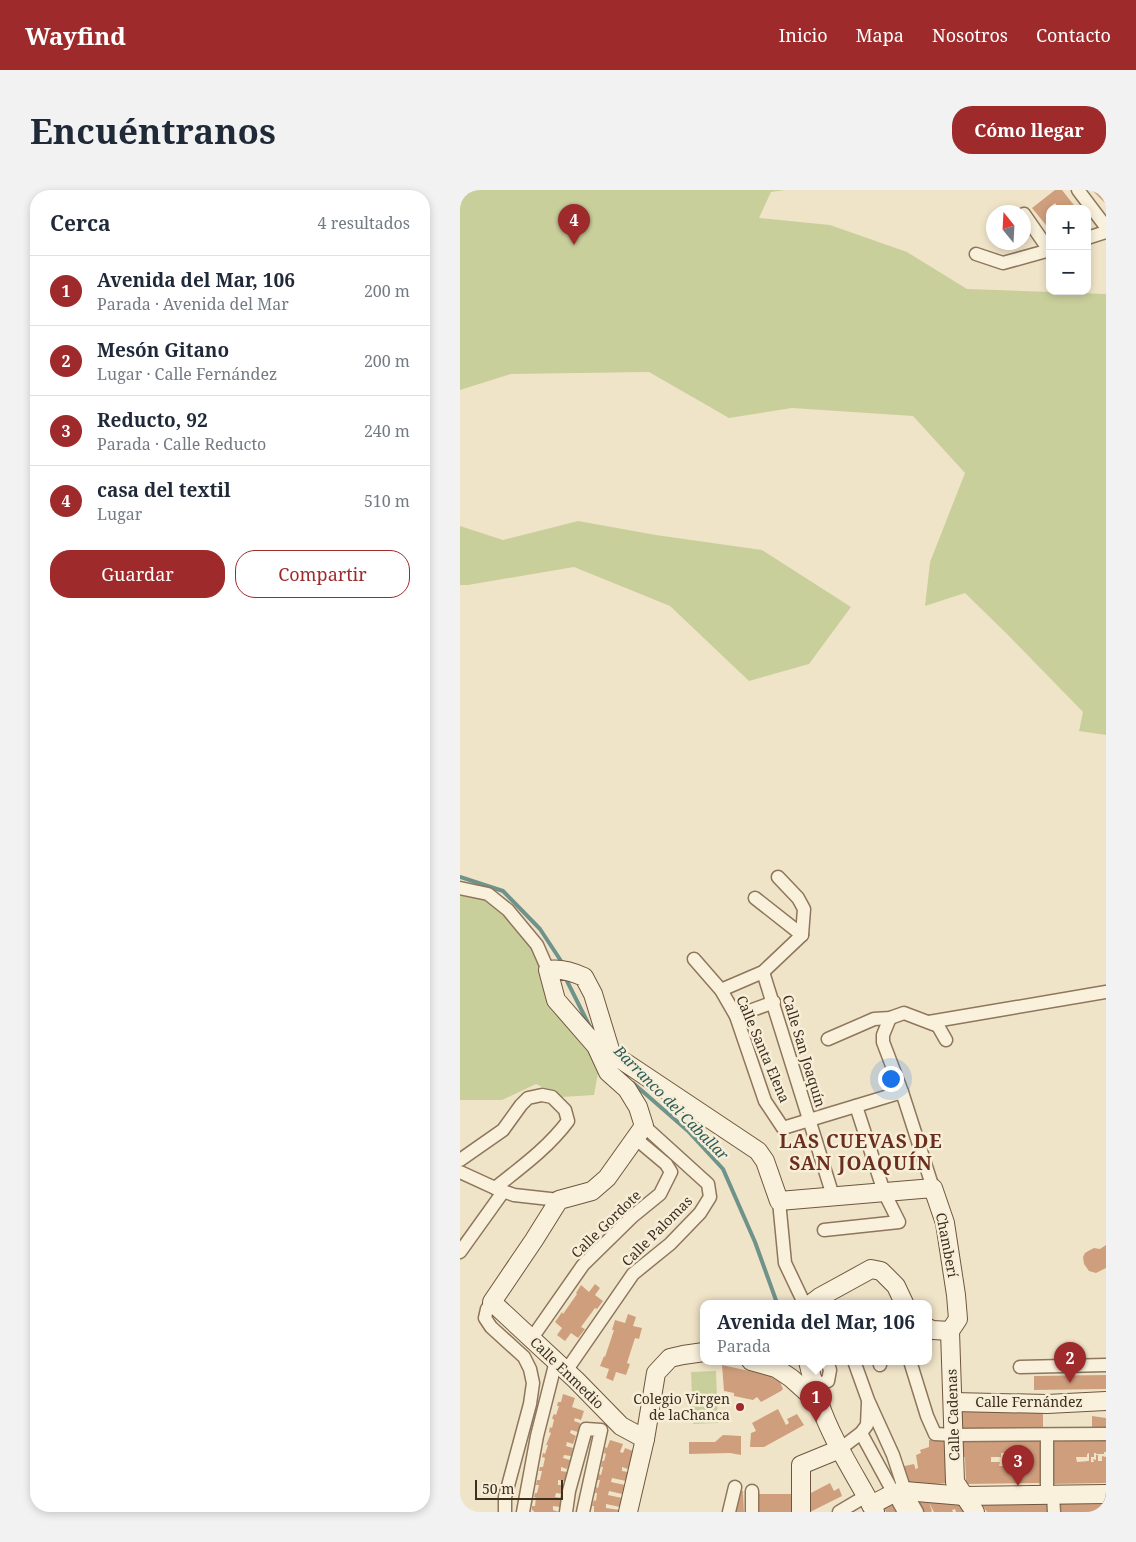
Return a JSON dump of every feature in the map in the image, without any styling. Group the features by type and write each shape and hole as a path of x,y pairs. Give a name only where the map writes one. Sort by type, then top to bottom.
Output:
{"street":[{"path":"1078,190 1106,226"},
{"path":"1031,225 1046,246"},
{"path":"1091,237 1106,232"},
{"path":"976,254 1003,263 1046,251"},
{"path":"721,990 763,972 802,934 804,909 798,898 778,877"},
{"path":"460,888 488,894 508,910 559,971 584,977 593,994 611,1053 758,1151 765,1161 779,1201 785,1263 803,1300"},
{"path":"755,898 802,934"},
{"name":"Calle Santa Elena","path":"694,959 721,990 736,1016 765,1101 783,1128 809,1120"},
{"path":"461,1176 514,1195 559,1200 592,1191 607,1178 640,1132 638,1107 627,1089 608,1072 596,1046 556,1000 559,971"},
{"name":"Calle San Joaquín","path":"763,972 774,1002 833,1196"},
{"path":"929,1022 1106,992"},
{"path":"736,1016 774,1002"},
{"path":"828,1039 874,1019 890,1018 904,1013 938,1026 946,1040"},
{"name":"Chamberí","path":"890,1018 883,1035 883,1042 902,1092 945,1223 958,1319 950,1331"},
{"path":"809,1120 902,1092"},
{"path":"460,1160 503,1130 528,1098 542,1094 552,1097 565,1110 568,1121 562,1130 499,1190 460,1252"},
{"path":"824,1230 899,1222 884,1192 856,1106"},
{"name":"Calle Palomas","path":"561,1366 633,1274 670,1244 700,1213 710,1197 708,1184 640,1132"},
{"name":"Calle Gordote","path":"532,1338 583,1265 633,1216 660,1194 668,1179 671,1172 640,1132"},
{"path":"779,1201 933,1188"},
{"path":"505,1512 505,1497 530,1404 533,1383 530,1369 524,1357 491,1327 485,1318 487,1309 559,1200"},
{"path":"816,1300 871,1269 881,1271 896,1286 903,1300"},
{"name":"Calle Enmedio","path":"492,1302 532,1338 621,1426 645,1439"},
{"path":"932,1330 950,1331"},
{"name":"Calle Cadenas","path":"950,1331 955,1482 975,1512"},
{"path":"628,1512 645,1439 656,1373 670,1358 683,1354 700,1352"},
{"path":"765,1365 776,1368 792,1378 819,1402"},
{"path":"776,1368 789,1365"},
{"path":"807,1365 819,1402 840,1449 871,1505"},
{"path":"814,1385 828,1381 830,1370 828,1365"},
{"path":"855,1365 868,1400 894,1455 904,1512"},
{"path":"911,1365 927,1416 935,1434 1106,1434"},
{"path":"1020,1366 1106,1365"},
{"path":"524,1512 537,1436 561,1366"},
{"path":"801,1512 802,1465 840,1449 861,1433 867,1425 868,1400"},
{"name":"Calle Fernández","path":"953,1402 1047,1404 1106,1402"},
{"path":"594,1430 601,1405"},
{"path":"566,1512 569,1492 586,1429 601,1430 583,1512"},
{"path":"861,1433 900,1492 917,1512"},
{"path":"1047,1435 1052,1500"},
{"path":"729,1512 735,1487"},
{"path":"752,1491 752,1512"},
{"path":"839,1512 871,1505 900,1492 1052,1500 1106,1494"}],"green space":[{"path":"460,190 785,190 771,192 759,218 830,225 907,252 967,289 1046,292 1046,295 1106,294 1106,735 1079,731 1083,712 965,593 925,606 930,562 965,473 913,416 792,408 729,418 649,372 511,374 460,390"},
{"path":"578,521 656,535 762,550 851,607 809,664 749,681 670,606 574,567 460,585 460,526 503,540"},
{"path":"460,892 488,900 523,933 541,962 560,1018 600,1062 594,1095 562,1097 536,1084 502,1100 460,1100"},
{"path":"716,1371 718,1423 693,1424 691,1372"}],"building":[{"path":"1055,190 1062,190 1074,205 1056,205 1055,203 1046,205 1046,225 1032,208"},
{"path":"1092,190 1106,190 1106,204"},
{"path":"1106,1245 1106,1268 1096,1273 1089,1271 1084,1264 1083,1257 1085,1253 1094,1248 1100,1249"},
{"path":"595,1284 600,1288 595,1295 603,1301 597,1309 595,1308 581,1327 585,1329 578,1338 571,1333 565,1341 557,1335 562,1328 555,1322 562,1312 563,1314 581,1285 589,1292"},
{"path":"628,1314 636,1317 633,1326 642,1328 639,1339 635,1338 627,1363 630,1364 626,1375 616,1372 613,1381 606,1378 609,1369 600,1366 614,1330 612,1330 615,1320 625,1323"},
{"path":"722,1365 768,1375 780,1382 783,1389 761,1402 757,1397 753,1400 734,1396 734,1393 724,1391"},
{"path":"1106,1375 1106,1389 1034,1390 1034,1376"},
{"path":"563,1394 575,1398 572,1407 584,1411 581,1420 575,1418 574,1421 580,1423 578,1432 571,1430 570,1433 576,1436 573,1444 567,1442 566,1446 573,1448 571,1456 564,1455 563,1458 570,1460 567,1469 561,1467 561,1471 567,1472 565,1481 558,1480 558,1485 564,1485 562,1494 556,1493 555,1497 562,1498 560,1507 553,1506 553,1510 559,1512 534,1512 532,1506 535,1506 536,1498 534,1497 539,1485 536,1485 537,1480 540,1480 542,1471 539,1471 540,1467 543,1467 545,1458 542,1457 548,1445 546,1445 551,1433 549,1432 550,1427 552,1428 554,1420 552,1418 554,1414 556,1415 559,1406 557,1406 558,1402 561,1402"},
{"path":"1043,1405 1043,1432 958,1432 957,1406"},
{"path":"778,1409 786,1425 789,1423 787,1419 797,1414 804,1425 764,1447 750,1447 751,1433 756,1431 752,1423"},
{"path":"1092,1416 1106,1418 1106,1431 1092,1431"},
{"path":"723,1435 741,1436 741,1455 730,1453 689,1454 689,1442 715,1442"},
{"path":"1044,1438 1044,1483 966,1484 965,1457 959,1458 958,1439","holes":["1001,1453 1004,1453 1004,1466 999,1466 1000,1462 991,1462 991,1457 1001,1457"]},
{"path":"949,1439 950,1483 907,1485 900,1467 914,1464 916,1470 918,1468 916,1455 921,1453 920,1450 929,1447 929,1440"},
{"path":"1050,1439 1106,1439 1106,1452 1104,1454 1094,1453 1094,1457 1091,1457 1091,1462 1094,1462 1093,1459 1096,1460 1096,1455 1098,1455 1098,1461 1102,1461 1102,1456 1106,1457 1106,1483 1051,1484","holes":["1089,1453 1089,1461 1077,1462 1076,1457 1087,1457"]},
{"path":"610,1440 623,1444 620,1452 623,1453 625,1448 633,1451 628,1469 622,1467 622,1471 628,1472 626,1481 612,1478 611,1482 625,1485 622,1494 609,1491 608,1495 622,1498 620,1507 606,1504 606,1508 620,1510 619,1512 594,1512 594,1506 592,1506 594,1500 596,1501 596,1487 598,1488 600,1480 597,1480 599,1474 601,1475 603,1467 601,1467 606,1454 604,1453 605,1447 607,1448"},
{"path":"830,1483 834,1491 839,1488 842,1496 810,1512 807,1495"},
{"path":"739,1490 743,1491 744,1512 735,1512"},
{"path":"759,1494 792,1494 792,1512 759,1512"},
{"path":"917,1497 958,1501 968,1512 956,1512 955,1509 952,1510 953,1512 934,1512 929,1503 931,1512 913,1512"},
{"path":"1052,1499 1052,1512 987,1512 983,1506 985,1501"},
{"path":"894,1500 900,1512 886,1512 883,1506"},
{"path":"1106,1500 1106,1512 1057,1512 1055,1501"}],"waterway":[{"name":"Barranco del Caballar","path":"460,877 503,891 540,929 563,964"},
{"name":"Barranco del Caballar","path":"565,977 591,1029"},
{"name":"Barranco del Caballar","path":"633,1083 688,1131 723,1169 755,1242 776,1300"}],"place":[{"name":"casa del textil","path":"574,245"},
{"name":"Mesón Gitano","path":"1070,1383"},
{"name":"Colegio Virgen de laChanca","path":"740,1407"},
{"name":"Avenida del Mar, 106","path":"816,1422"},
{"name":"Reducto, 92","path":"1018,1486"}],"district":[{"name":"LAS CUEVAS DE SAN JOAQUÍN","path":"861,1152"}]}
